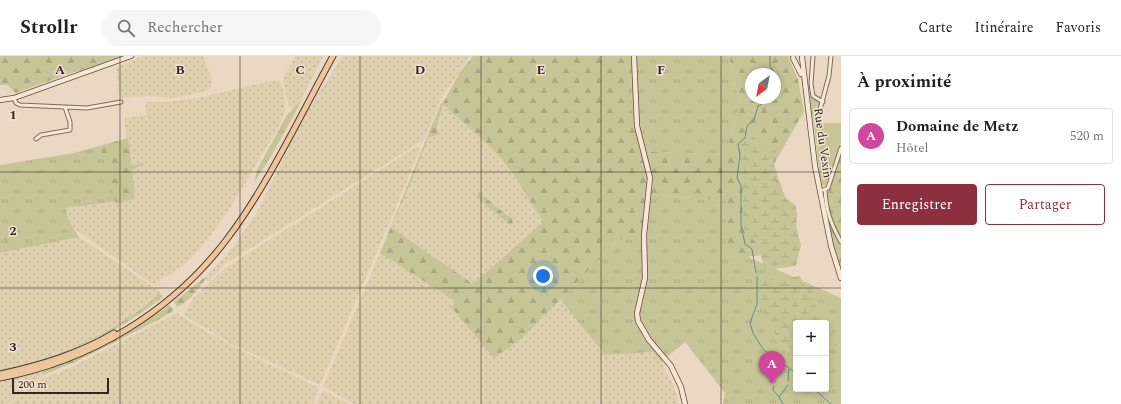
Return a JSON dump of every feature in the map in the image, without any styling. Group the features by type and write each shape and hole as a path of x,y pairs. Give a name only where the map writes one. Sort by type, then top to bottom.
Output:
{"main road":[{"path":"0,374 53,360 100,341 147,312 190,276 216,248 241,214 330,56"},
{"path":"0,378 51,366 80,355 107,341 152,312 189,282 221,248 249,207 334,56"}],"street":[{"path":"0,100 14,98 131,56"},
{"path":"634,56 637,126 650,178 644,235 645,278 637,313 638,321 649,340 671,367 681,387 685,404"},
{"path":"812,91 813,56"},
{"path":"819,113 823,102 831,56"},
{"path":"802,57 792,57 804,84 812,91 816,99 823,102"},
{"name":"Rue du Vexin","path":"802,57 804,84 815,166 822,190 831,246 841,278"},
{"path":"804,84 812,87"},
{"path":"14,98 16,103 20,105 86,108 122,102"},
{"path":"36,139 41,135 70,130 70,122 65,107"},
{"path":"822,190 828,188 841,148"},
{"path":"825,209 841,242"}],"shaded area":[{"path":"143,56 203,56 211,78 212,87 204,92 173,98 148,96 122,98 120,96 116,68"},
{"path":"296,56 323,56 304,94 294,108 288,105 283,78"},
{"path":"343,56 470,56 441,99 424,140 225,264 208,282 205,278 227,255 257,213 307,111"},
{"path":"271,81 281,82 285,98 285,111 278,128 227,213 199,250 183,266 155,284 151,283 72,227 65,208 135,199 124,118 147,115 145,102 170,102 197,98"},
{"path":"443,103 495,151 514,175 543,222 473,284 391,227 416,171 428,138 438,131"},
{"path":"416,147 419,147 420,149 320,385 231,344 184,315 192,300 225,268"},
{"path":"79,237 156,289 158,291 157,295 128,318 85,343 42,359 0,369 0,253"},
{"path":"380,253 456,302 451,308 520,340 560,299 605,355 653,352 661,362 675,389 678,404 354,404 323,387"},
{"path":"177,313 193,324 234,347 317,387 318,391 313,404 9,404 41,379 72,367"},
{"path":"42,372 43,376 7,404 0,404 0,382"},
{"path":"323,390 325,391 349,404 316,404"}],"green space":[{"path":"0,56 125,56 113,62 68,74 16,93 7,85 0,85"},
{"path":"473,56 632,56 631,109 641,151 725,155 740,104 729,56 788,56 798,80 804,111 774,164 799,241 757,256 725,258 727,201 650,194 640,239 619,239 520,340 494,358 451,307 456,302 380,253 441,103 443,103 460,72","holes":["443,104 495,151 514,175 543,222 473,284 391,227 416,171 428,138 438,134 437,128"]},
{"path":"632,56 729,56 740,104 725,155 640,151 631,109"},
{"path":"808,91 820,103 820,106 817,106 816,109 818,110 816,116 810,116"},
{"path":"303,98 273,153 254,183 257,170 287,115"},
{"path":"813,116 820,117 821,123 841,123 841,142 826,185 821,186"},
{"path":"749,136 767,149 776,151 773,164 777,191 795,205 797,214 796,226 801,245 796,266 765,270 758,246 743,226 743,187 739,178 741,157 740,146"},
{"path":"128,138 135,199 65,208 70,223 79,237 0,253 0,165 74,153"},
{"path":"128,138 131,165 146,163 132,170 135,199 116,203 100,146"},
{"path":"841,151 841,274 833,250 826,198"},
{"path":"478,192 512,219 513,224 510,225 478,198"},
{"path":"650,194 727,201 726,258 746,256 841,298 841,404 723,404 725,393 685,342 661,362 653,352 605,355 560,299 619,239"},
{"path":"8,223 18,248 8,250 2,224"},
{"path":"800,276 810,298 824,320 793,320 793,360 790,361 759,304 758,282"},
{"path":"206,278 193,295 177,307 174,302"},
{"path":"158,291 163,297 144,311 106,334 65,353 23,367 0,372 0,369 38,360 92,339 142,308 154,298"},
{"path":"169,305 174,310 160,319 75,362 43,375 42,370 59,365 108,343"},
{"path":"829,327 840,344 829,348"}],"waterway":[{"path":"770,56 771,68"},
{"path":"756,273 752,249 745,244 741,225 741,186 737,178 740,155 738,144 745,138 747,126 754,120 758,106 762,104"},
{"path":"757,277 757,304 750,323 753,333 763,349 789,368 788,381"},
{"path":"775,358 777,374"},
{"path":"783,404 779,397 788,385"},
{"path":"774,386 773,390 779,397"},
{"path":"817,392 831,404"}],"place":[{"name":"Domaine de Metz","path":"772,384"}]}
